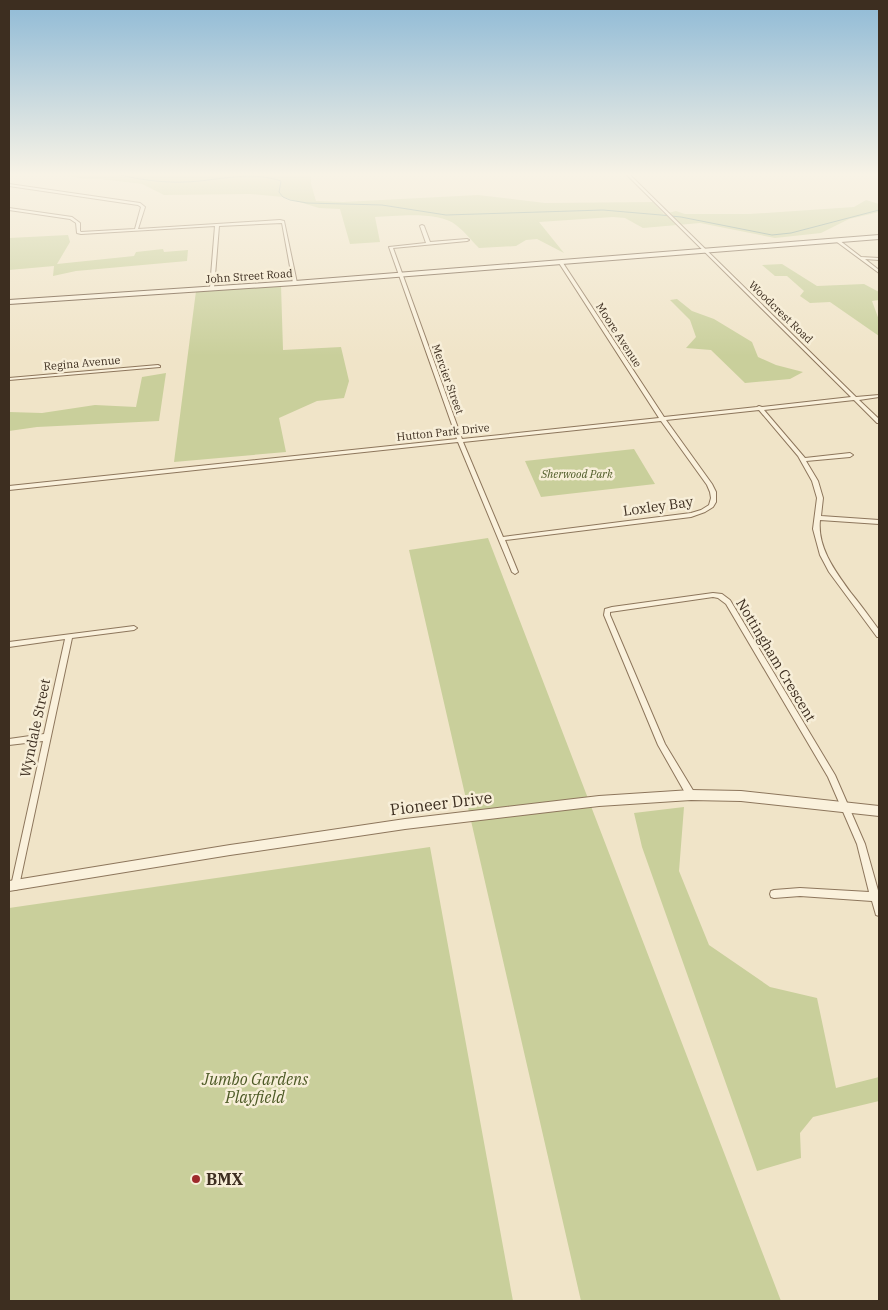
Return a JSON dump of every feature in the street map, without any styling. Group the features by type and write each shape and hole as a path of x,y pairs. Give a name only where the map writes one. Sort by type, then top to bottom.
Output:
{"main road":[{"name":"John Street Road","path":"9,302 561,263 879,237"}],"street":[{"path":"212,288 216,234"},
{"path":"286,234 294,282"},
{"path":"425,234 428,243 467,240"},
{"name":"Woodcrest Road","path":"688,234 879,422"},
{"path":"838,240 879,272"},
{"name":"Mercier Street","path":"428,243 391,247 460,441 515,572"},
{"path":"861,258 879,258"},
{"name":"Moore Avenue","path":"561,263 662,418"},
{"name":"Regina Avenue","path":"9,379 158,366"},
{"name":"Hutton Park Drive","path":"9,488 460,441 759,407 879,396"},
{"path":"759,407 804,460 819,490 816,529 823,555 831,570 879,635"},
{"name":"Loxley Bay","path":"501,540 691,516 712,507 714,498 710,485 662,418"},
{"path":"804,460 850,455"},
{"path":"818,518 879,522"},
{"name":"Nottingham Crescent","path":"692,795 662,744 607,615 607,611 713,595 725,599 831,776 845,808"},
{"path":"9,644 134,628"},
{"name":"Wyndale Street","path":"12,886 69,636"},
{"path":"9,742 47,737"},
{"name":"Pioneer Drive","path":"12,886 230,850 405,824 599,801 692,795 741,796 879,811"},
{"path":"845,808 861,844 879,912"},
{"path":"774,894 800,892 876,897"}],"green space":[{"path":"347,234 378,234 380,242 350,244"},
{"path":"466,234 549,234 564,253 537,239 526,240 516,246 479,248"},
{"path":"756,234 811,234 775,238"},
{"path":"68,235 70,242 57,264 134,256 136,252 163,249 164,252 188,250 187,261 76,271 53,276 54,266 9,270 9,238"},
{"path":"782,264 817,286 864,284 879,292 879,300 872,301 879,320 879,336 830,302 810,303 800,296 804,291 787,276 775,276 762,265"},
{"path":"281,285 283,350 341,347 349,381 344,398 317,401 279,418 286,452 174,462 196,291"},
{"path":"677,299 692,311 714,319 752,342 758,357 776,365 803,372 790,379 745,383 711,350 686,348 696,337 690,320 670,300"},
{"path":"166,373 159,421 37,427 9,431 9,412 42,413 95,405 136,407 142,377"},
{"name":"Sherwood Park","path":"634,449 655,484 541,497 525,461"},
{"path":"488,538 781,1301 581,1301 409,550"},
{"path":"684,807 679,871 709,945 770,987 817,998 836,1088 879,1077 879,1101 813,1117 800,1133 801,1158 757,1171 642,847 634,813"},
{"name":"Jumbo Gardens Playfield","path":"430,847 513,1301 9,1301 9,908"}],"waterway":[{"path":"768,234 780,234"}],"place":[{"name":"BMX","path":"196,1179"}]}
